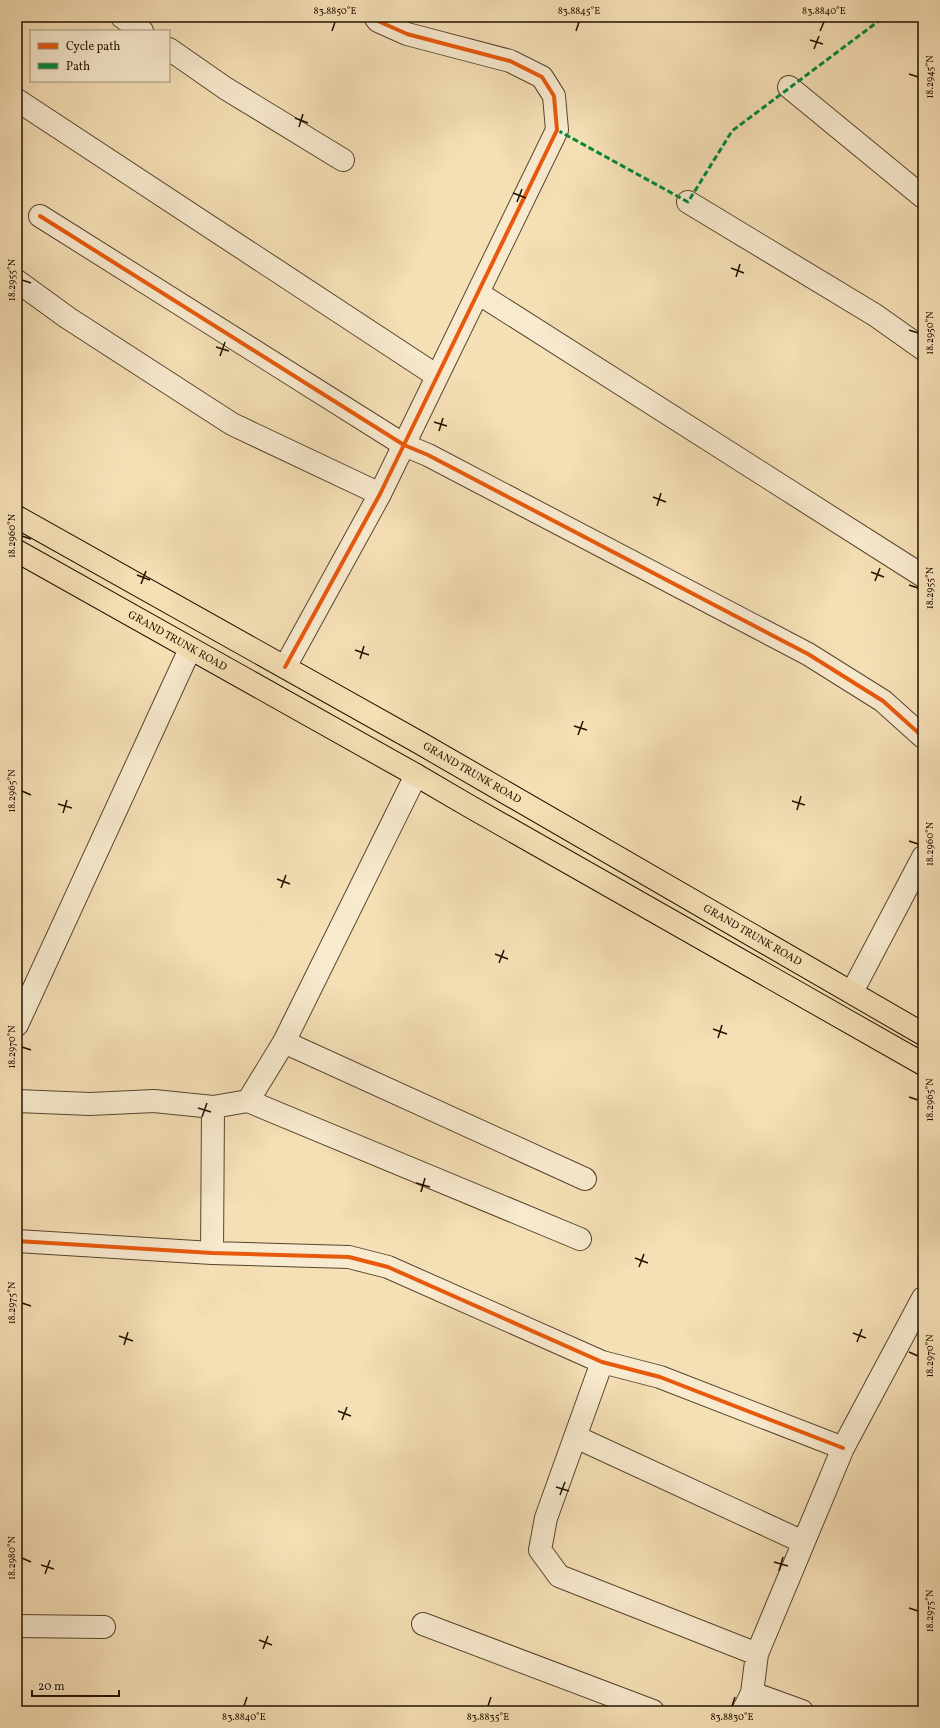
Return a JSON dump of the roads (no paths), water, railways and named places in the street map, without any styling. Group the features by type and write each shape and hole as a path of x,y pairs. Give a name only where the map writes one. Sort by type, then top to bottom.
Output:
{"main road":[{"name":"GRAND TRUNK ROAD","path":"17,517 420,743 923,1034"},
{"name":"GRAND TRUNK ROAD","path":"17,551 416,775 496,822 923,1064"}],"street":[{"path":"122,17 141,30"},
{"path":"285,667 380,494 557,130 554,96 542,77 510,61 407,34 378,21 375,17"},
{"path":"170,50 225,88 343,160"},
{"path":"789,88 923,197"},
{"path":"17,100 437,376"},
{"path":"688,202 875,315 923,350"},
{"path":"40,216 404,445 442,463 808,654 883,701 923,737"},
{"path":"17,280 68,318 232,424 380,494"},
{"path":"478,293 923,576"},
{"path":"17,1025 190,649"},
{"path":"248,1101 284,1042 416,775"},
{"path":"852,992 923,857"},
{"path":"284,1042 586,1179"},
{"path":"17,1101 90,1104 154,1101 213,1106 248,1101 580,1239"},
{"path":"212,1253 213,1106"},
{"path":"17,1241 212,1253 349,1257 388,1267 602,1362 660,1377 843,1448"},
{"path":"802,1711 748,1702 757,1654 843,1448 923,1298"},
{"path":"602,1362 546,1518 540,1550 559,1576 757,1654"},
{"path":"576,1437 803,1542"},
{"path":"423,1624 653,1711"},
{"path":"17,1626 104,1627"}]}
